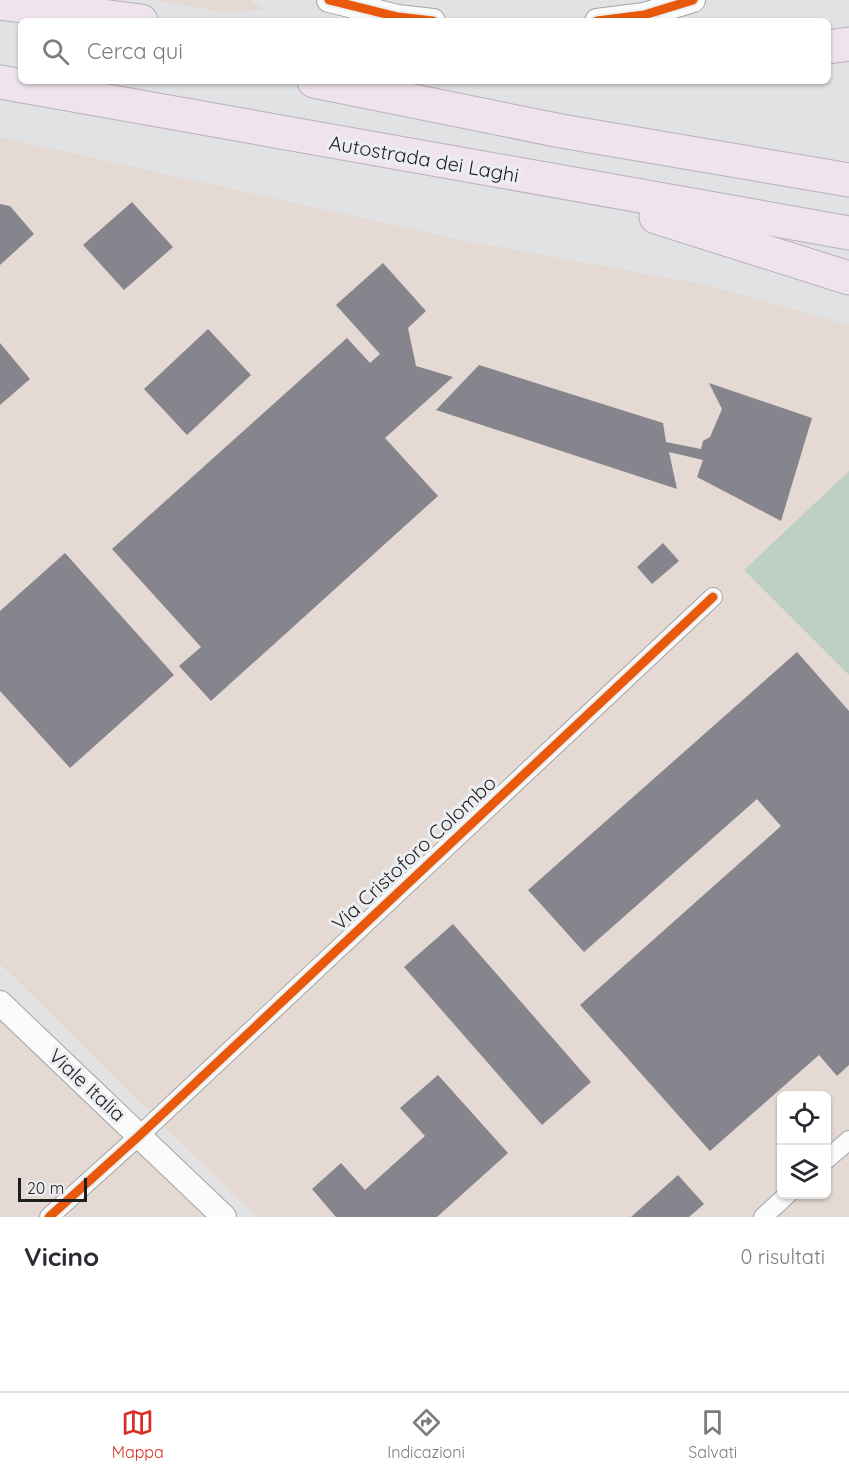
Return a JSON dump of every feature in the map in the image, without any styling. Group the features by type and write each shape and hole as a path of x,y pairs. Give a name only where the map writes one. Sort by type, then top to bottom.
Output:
{"highway":[{"path":"0,3 118,18"},
{"path":"0,17 18,20"},
{"path":"831,47 849,44"},
{"name":"Autostrada dei Laghi","path":"0,82 849,233"},
{"path":"329,84 561,132 849,180"},
{"path":"537,179 849,278"}],"street":[{"path":"329,0 407,18"},
{"path":"620,18 644,15 693,0"},
{"name":"Via Cristoforo Colombo","path":"49,1217 140,1135 713,597"},
{"name":"Viale Italia","path":"0,1003 224,1217"},
{"path":"831,1156 849,1140"},
{"path":"763,1217 783,1199"}],"shaded area":[{"path":"153,0 250,0 265,9 226,13"},
{"path":"0,137 456,239 707,285 849,325 849,471 744,570 849,675 849,1217 256,1217 0,964"},
{"path":"0,1012 211,1217 0,1217"}],"green space":[{"path":"849,471 849,675 744,570"}],"building":[{"path":"132,202 173,247 124,290 83,245"},
{"path":"0,204 10,206 34,234 0,265"},
{"path":"383,263 426,311 408,328 416,366 453,377 385,438 438,496 211,701 179,666 201,647 112,549 347,338 370,363 380,354 336,305"},
{"path":"208,329 251,375 187,435 144,389"},
{"path":"0,343 30,379 0,405"},
{"path":"479,365 663,423 666,442 701,449 703,441 710,437 722,409 709,383 812,418 781,521 697,477 703,460 669,452 677,489 436,410"},
{"path":"663,543 679,561 652,584 637,567"},
{"path":"65,553 174,675 70,768 0,691 0,611"},
{"path":"797,652 849,711 849,1065 837,1076 819,1055 710,1151 580,1005 781,826 757,799 584,952 528,890"},
{"path":"453,924 591,1082 542,1125 404,967"},
{"path":"438,1075 508,1153 437,1217 336,1217 312,1189 341,1163 365,1190 425,1136 400,1108"},
{"path":"678,1175 704,1204 689,1217 631,1217"}],"cycle path":[{"path":"329,0 407,18"},
{"path":"620,18 644,15 693,0"},
{"path":"49,1217 140,1135 713,597"}]}
